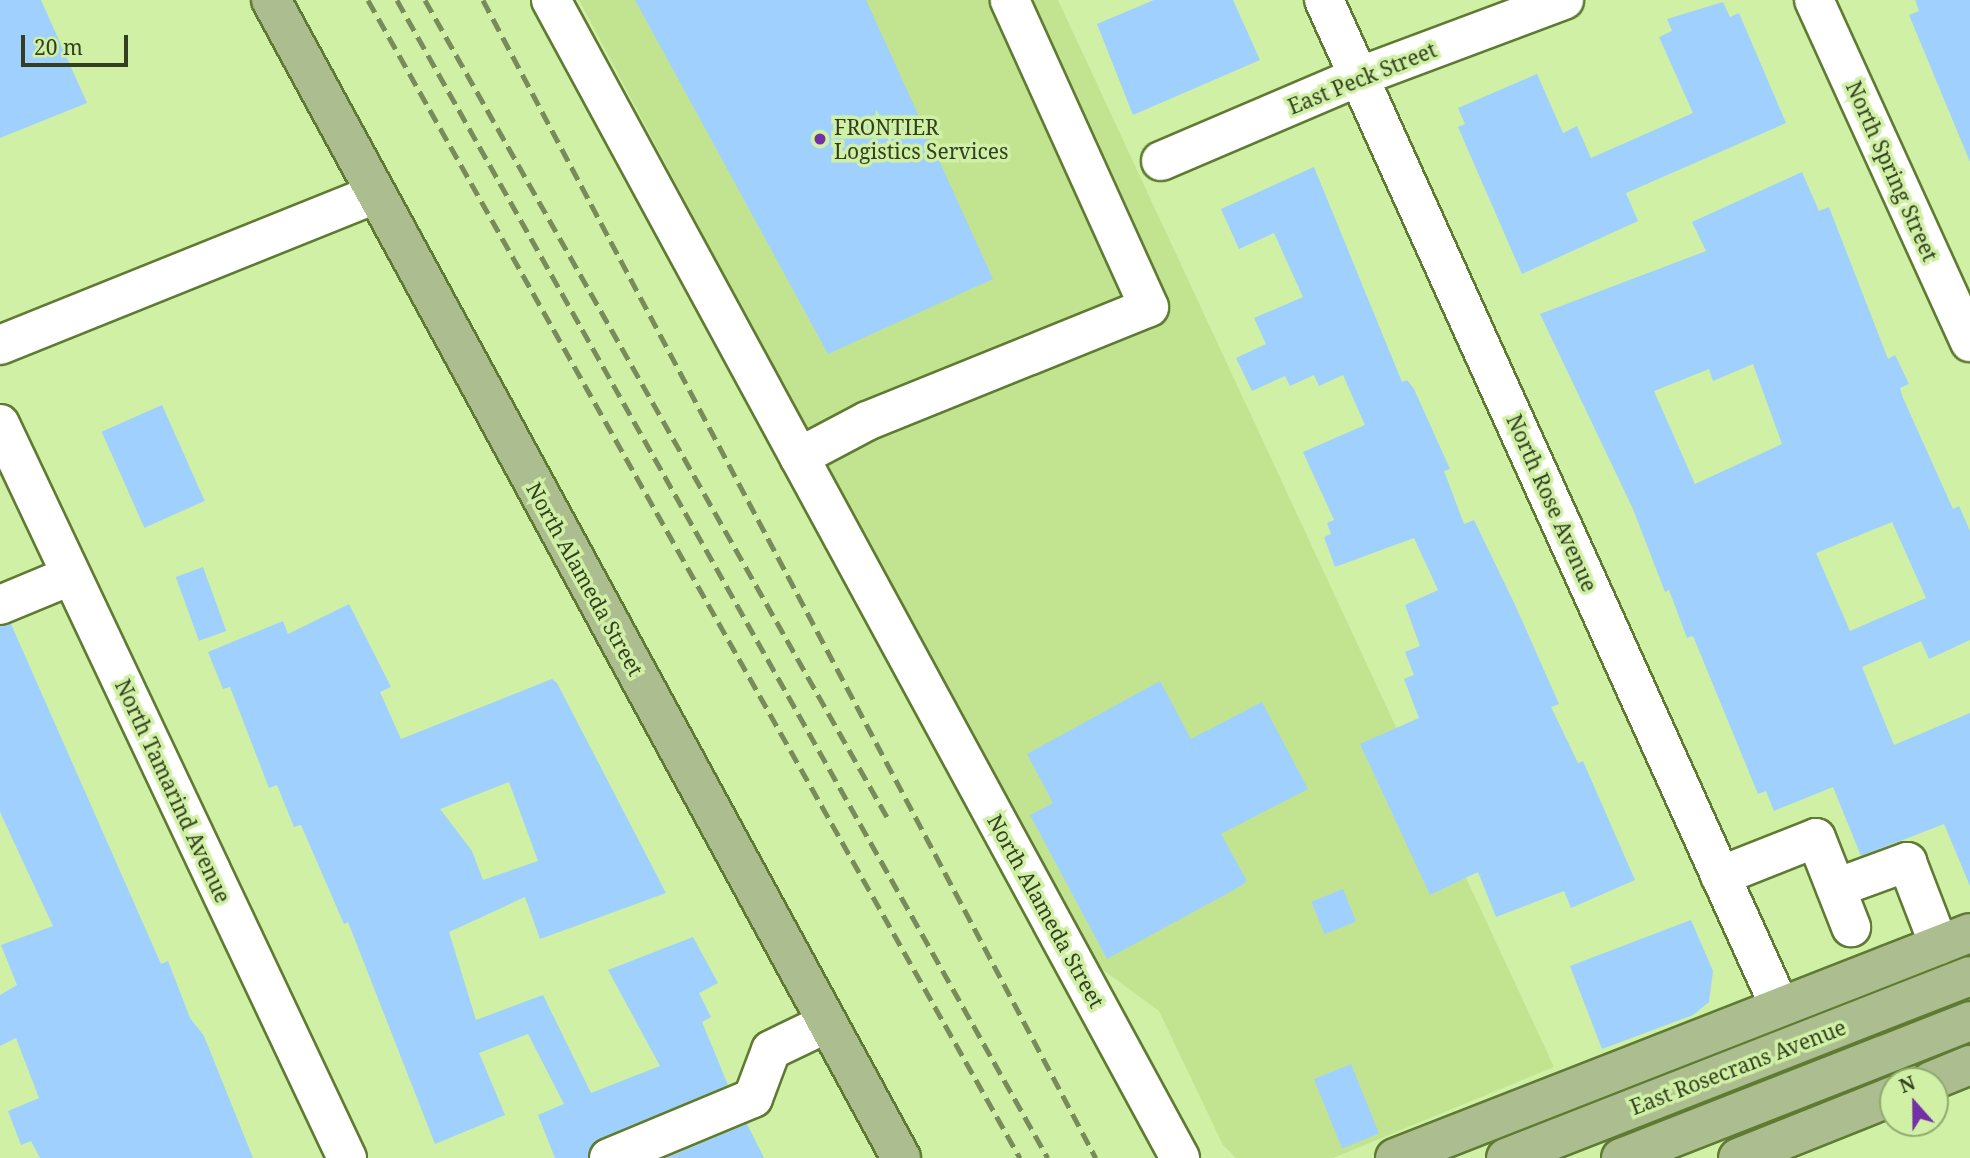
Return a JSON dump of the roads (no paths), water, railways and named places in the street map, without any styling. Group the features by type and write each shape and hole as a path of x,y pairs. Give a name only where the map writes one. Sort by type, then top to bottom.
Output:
{"main road":[{"name":"North Alameda Street","path":"271,0 901,1158"},
{"path":"1395,1158 1954,939"},
{"name":"East Rosecrans Avenue","path":"1506,1158 1970,976"},
{"name":"East Rosecrans Avenue","path":"1621,1158 1970,1021"},
{"path":"1949,1074 1970,1066"},
{"path":"1738,1158 1879,1102"}],"street":[{"name":"North Alameda Street","path":"551,0 1180,1158"},
{"path":"799,457 866,421 1149,307 1010,0"},
{"name":"North Rose Avenue","path":"1324,0 1780,1007"},
{"name":"East Peck Street","path":"1161,161 1359,77 1564,0"},
{"name":"North Spring Street","path":"1814,0 1970,342"},
{"path":"0,345 375,194"},
{"name":"North Tamarind Avenue","path":"4,444 70,576 347,1158"},
{"path":"0,605 70,576"},
{"path":"1720,876 1816,838 1851,927"},
{"path":"1836,888 1907,862 1954,939"},
{"path":"609,1158 753,1098 771,1049 827,1023"}],"railway":[{"path":"368,0 1020,1158"},
{"path":"397,0 1048,1158"},
{"path":"425,0 887,817"},
{"path":"483,0 1096,1158"}],"place":[{"name":"FRONTIER Logistics Services","path":"820,139"}]}
